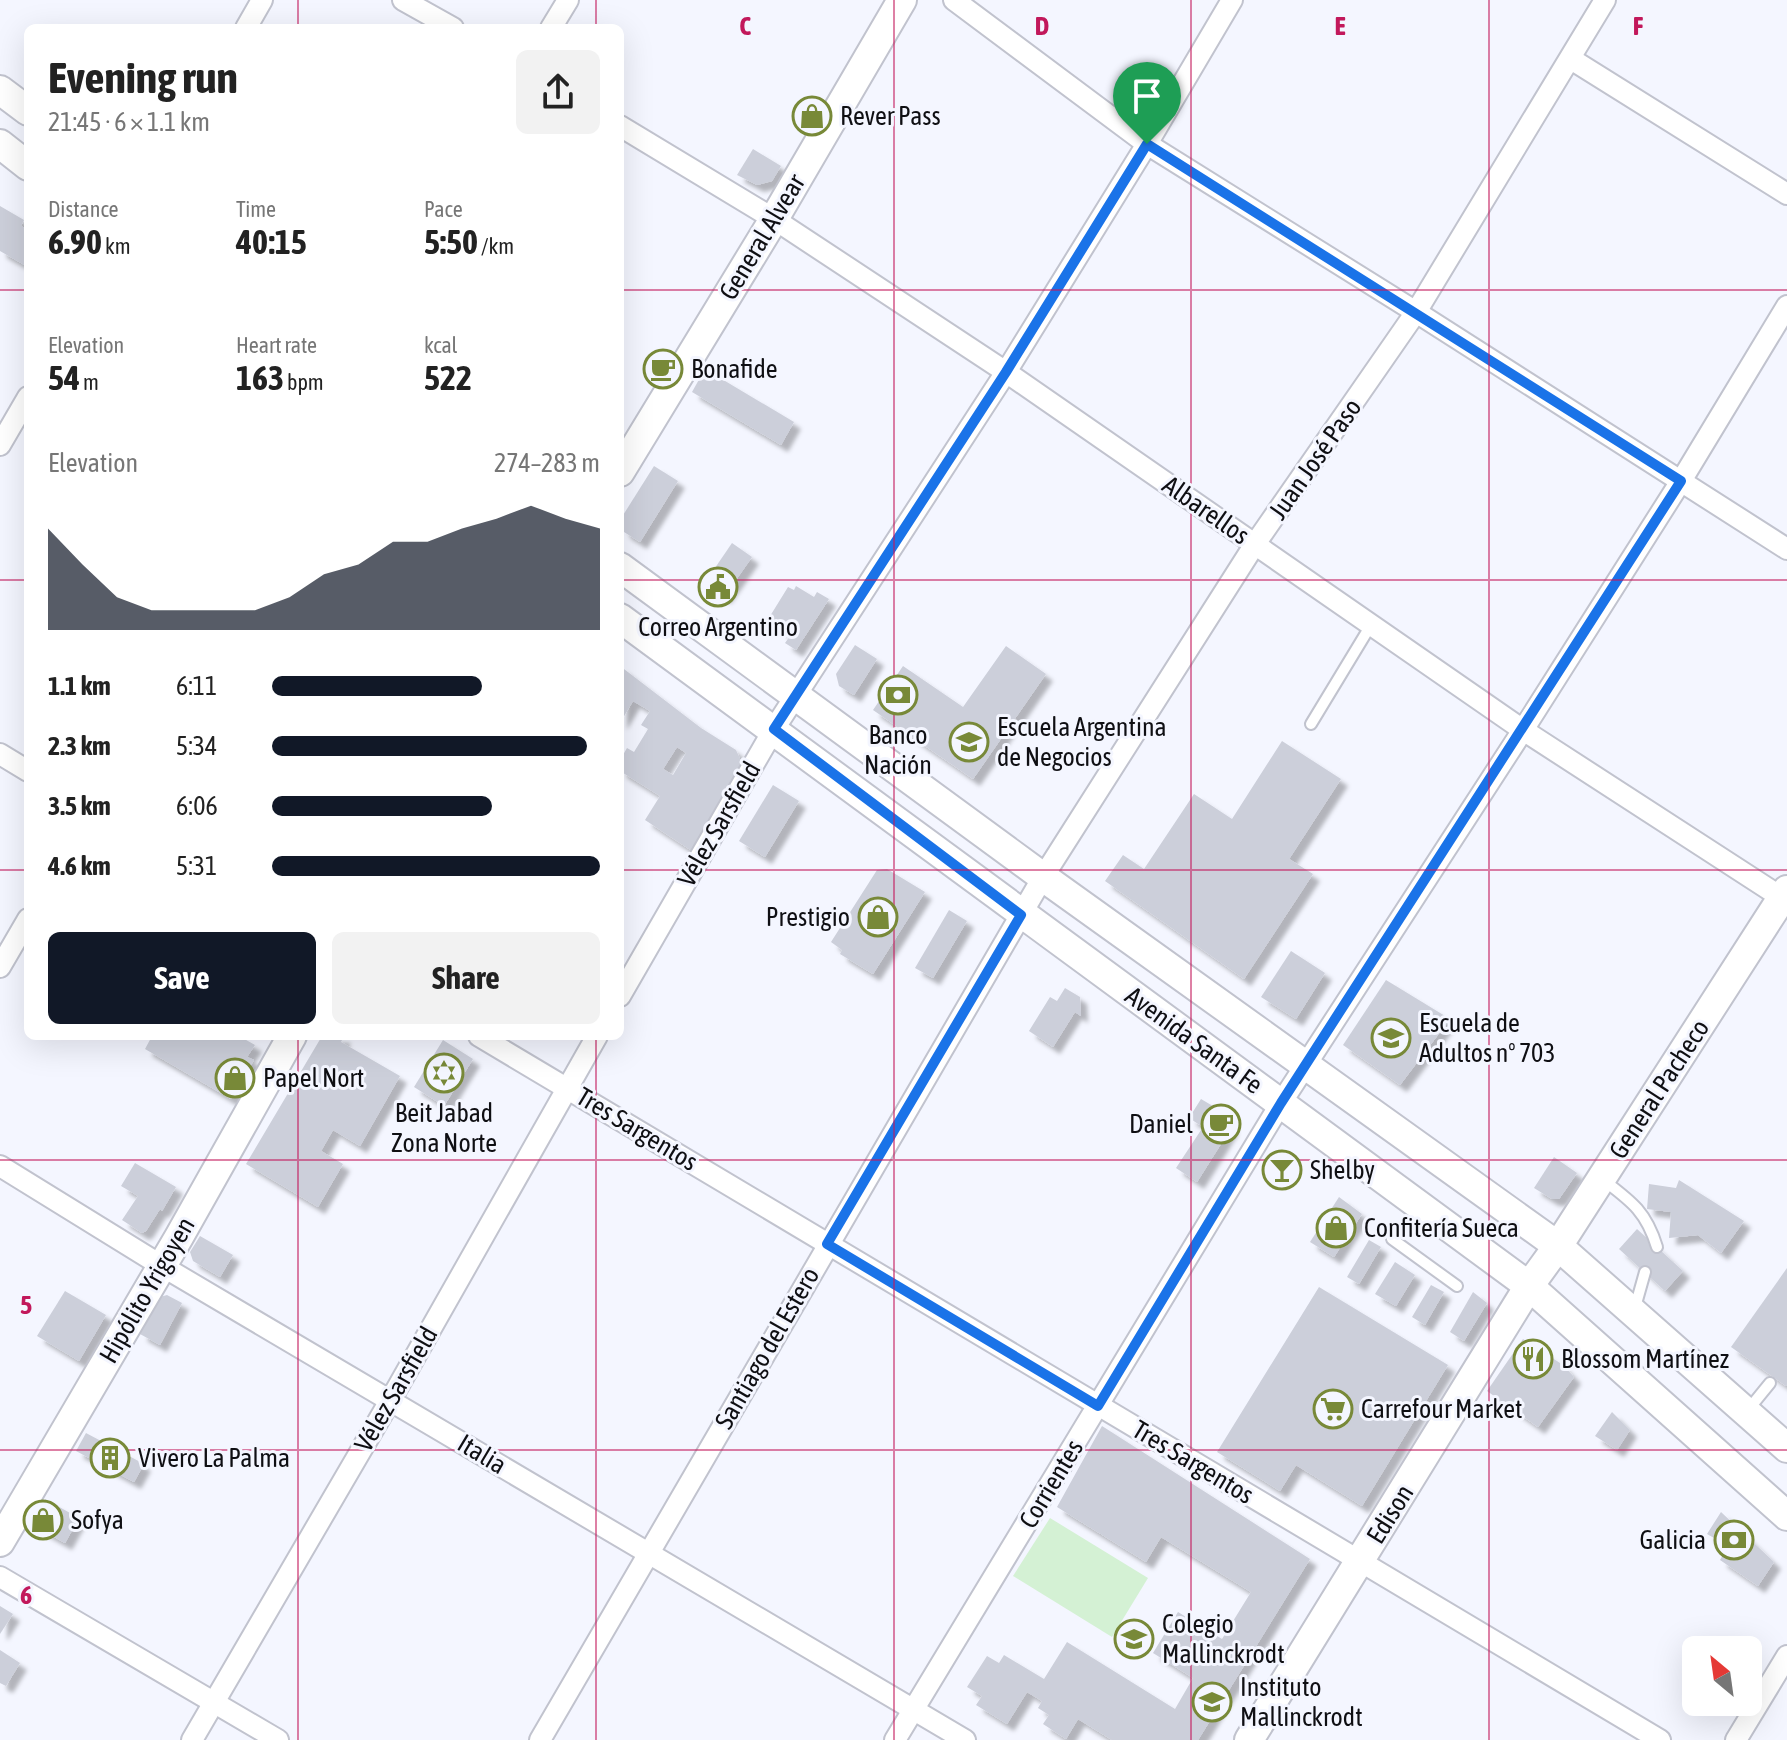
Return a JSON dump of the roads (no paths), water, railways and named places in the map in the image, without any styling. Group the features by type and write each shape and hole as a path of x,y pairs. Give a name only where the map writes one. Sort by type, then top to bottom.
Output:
{"main road":[{"name":"General Alvear","path":"624,465 774,219 902,0"},
{"path":"0,90 24,108"},
{"path":"0,144 24,163"},
{"name":"Avenida Santa Fe","path":"624,570 1043,877 1558,1246 1787,1448"},
{"name":"Avenida Santa Fe","path":"624,621 1529,1286 1787,1516"},
{"name":"General Pacheco","path":"1529,1286 1785,896"},
{"name":"Hipólito Yrigoyen","path":"0,1542 290,1040"},
{"name":"Edison","path":"1249,1740 1529,1286"}],"street":[{"path":"248,24 262,0"},
{"path":"403,0 446,24"},
{"path":"553,24 568,0"},
{"path":"954,0 1147,144 1787,549"},
{"name":"Vélez Sarsfield","path":"624,989 774,729 1006,372 1232,0"},
{"name":"Juan José Paso","path":"1021,915 1255,544 1416,312 1605,0"},
{"path":"1571,59 1787,194"},
{"name":"Albarellos","path":"624,128 774,219 1006,372 1523,730 1785,896"},
{"name":"Corrientes","path":"895,1740 1281,1103 1523,730 1681,481 1787,306"},
{"path":"0,445 24,404"},
{"path":"0,754 24,769"},
{"name":"Santiago del Estero","path":"540,1740 1021,915"},
{"path":"0,967 24,926"},
{"name":"Tres Sargentos","path":"486,1040 1660,1740"},
{"name":"Vélez Sarsfield","path":"192,1740 391,1399 595,1040"},
{"name":"Italia","path":"0,1166 162,1266 965,1740"},
{"path":"0,1577 278,1740"},
{"path":"1736,1740 1787,1656"}],"lane":[{"path":"1311,724 1371,625"},
{"path":"1602,1178 1638,1207 1650,1226 1657,1247"},
{"path":"1392,1239 1457,1286"},
{"path":"1634,1312 1645,1272"},
{"path":"1746,1412 1770,1383"}],"place":[{"name":"Rever Pass","path":"812,116"},
{"name":"Bonafide","path":"663,369"},
{"name":"Correo Argentino","path":"718,587"},
{"name":"Banco Nación","path":"898,695"},
{"name":"Escuela Argentina de Negocios","path":"969,742"},
{"name":"Prestigio","path":"878,917"},
{"name":"Escuela de Adultos nº 703","path":"1391,1038"},
{"name":"Beit Jabad Zona Norte","path":"444,1073"},
{"name":"Papel Nort","path":"235,1078"},
{"name":"Daniel","path":"1221,1124"},
{"name":"Shelby","path":"1282,1170"},
{"name":"Confitería Sueca","path":"1336,1228"},
{"name":"Blossom Martínez","path":"1533,1359"},
{"name":"Carrefour Market","path":"1333,1409"},
{"name":"Vivero La Palma","path":"110,1458"},
{"name":"Sofya","path":"43,1520"},
{"name":"Galicia","path":"1734,1540"},
{"name":"Colegio Mallinckrodt","path":"1134,1639"},
{"name":"Instituto Mallinckrodt","path":"1212,1702"}]}
